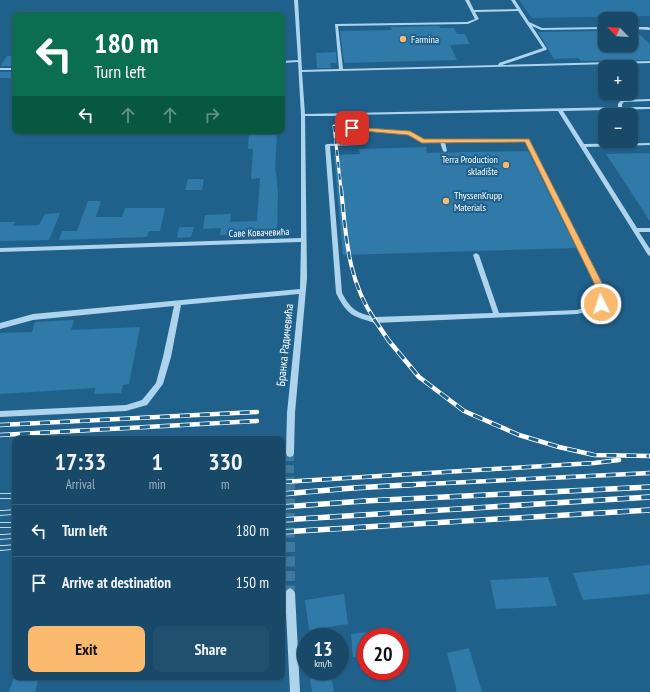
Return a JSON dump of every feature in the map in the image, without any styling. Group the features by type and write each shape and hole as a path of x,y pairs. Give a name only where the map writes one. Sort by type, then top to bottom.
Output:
{"street":[{"name":"Саве Ковачевића","path":"0,250 303,240 302,116 296,0"},
{"path":"341,70 336,25 468,23 477,19 467,0"},
{"path":"492,66 545,49 513,0"},
{"path":"473,11 520,10"},
{"path":"528,23 541,29 598,28"},
{"path":"638,28 650,29"},
{"path":"285,62 300,62"},
{"path":"300,72 650,62"},
{"path":"0,69 12,69"},
{"path":"620,108 620,104 623,101 650,100"},
{"path":"638,108 650,108"},
{"path":"302,116 598,109"},
{"path":"560,110 650,254"},
{"path":"348,115 356,144 327,145 339,293 346,307 354,315 375,320 577,312 601,304 603,297 600,287 527,140 422,141 410,133 352,128"},
{"path":"442,141 445,151"},
{"path":"582,146 650,144"},
{"path":"635,230 650,230"},
{"name":"Бранка Радичевића","path":"290,453 291,413 303,290 303,240"},
{"path":"476,255 497,315"},
{"path":"0,326 33,317 303,290"},
{"path":"0,414 126,408 144,403 159,384 167,357 178,302"},
{"path":"290,593 296,692"}],"shaded area":[{"path":"519,0 650,0 650,16 638,16 638,12 598,12 598,17 532,18"}],"building":[{"name":"Farmina","path":"439,26 440,28 454,28 457,34 465,34 470,44 450,45 457,60 344,63 340,31 392,30 391,27"},
{"path":"598,31 598,52 638,52 638,33 650,44 650,60 581,61 578,58 554,59 538,32"},
{"path":"336,52 337,63 330,63 331,68 317,68 316,53"},
{"path":"7,56 12,56 12,66 0,66"},
{"path":"0,72 12,72 12,78 0,78"},
{"path":"249,134 277,134 275,171 278,194 277,233 220,235 221,228 203,229 205,215 231,214 230,222 257,221 260,178 251,179 253,149 248,149"},
{"name":"ThyssenKrupp Materials","path":"426,147 427,153 528,151 576,248 343,255 334,155 360,154 359,149"},
{"path":"650,153 650,221 606,154"},
{"path":"188,179 204,179 202,190 185,190"},
{"path":"88,201 101,201 96,217 122,217 125,208 165,208 160,231 149,231 147,237 59,240 62,231 77,231"},
{"path":"60,213 49,240 0,241 0,222 15,222 13,226 39,225 45,214"},
{"path":"179,227 194,227 191,237 177,238"},
{"path":"74,320 71,330 140,327 129,384 123,385 121,393 94,394 95,388 0,394 0,333 32,332 35,322"},
{"path":"650,565 650,594 583,600 573,573"},
{"path":"548,577 557,606 496,609 490,580"},
{"path":"344,594 348,624 322,628 309,628 305,600"},
{"path":"357,633 357,657 353,657 351,634"},
{"path":"469,648 482,692 457,692 447,653"},
{"path":"13,680 38,680 35,692 9,692"},
{"path":"310,680 332,680 334,692 312,692"}],"tunnel":[{"path":"290,453 290,593"}],"railway":[{"path":"334,126 341,189"},
{"path":"341,188 349,257 353,273 366,305 375,320"},
{"path":"374,319 389,341 419,377 464,411 519,435 559,447 594,455 649,456"},
{"path":"0,425 257,412"},
{"path":"0,435 257,421"},
{"path":"285,482 594,463 619,460"},
{"path":"415,485 650,473"},
{"path":"415,485 425,484"},
{"path":"406,485 415,485"},
{"path":"285,494 415,485"},
{"path":"285,507 364,501 650,487"},
{"path":"0,496 12,496"},
{"path":"285,520 650,497"},
{"path":"285,532 650,510"},
{"path":"0,513 12,512"},
{"path":"0,525 12,525"},
{"path":"0,537 12,536"},
{"path":"0,548 12,547"}],"place":[{"name":"Farmina","path":"403,39"},
{"name":"Terra Production skladište","path":"506,165"},
{"name":"ThyssenKrupp Materials","path":"446,201"}],"route":[{"path":"352,128 410,133 422,141 527,140 600,287 603,297 601,304"}]}
